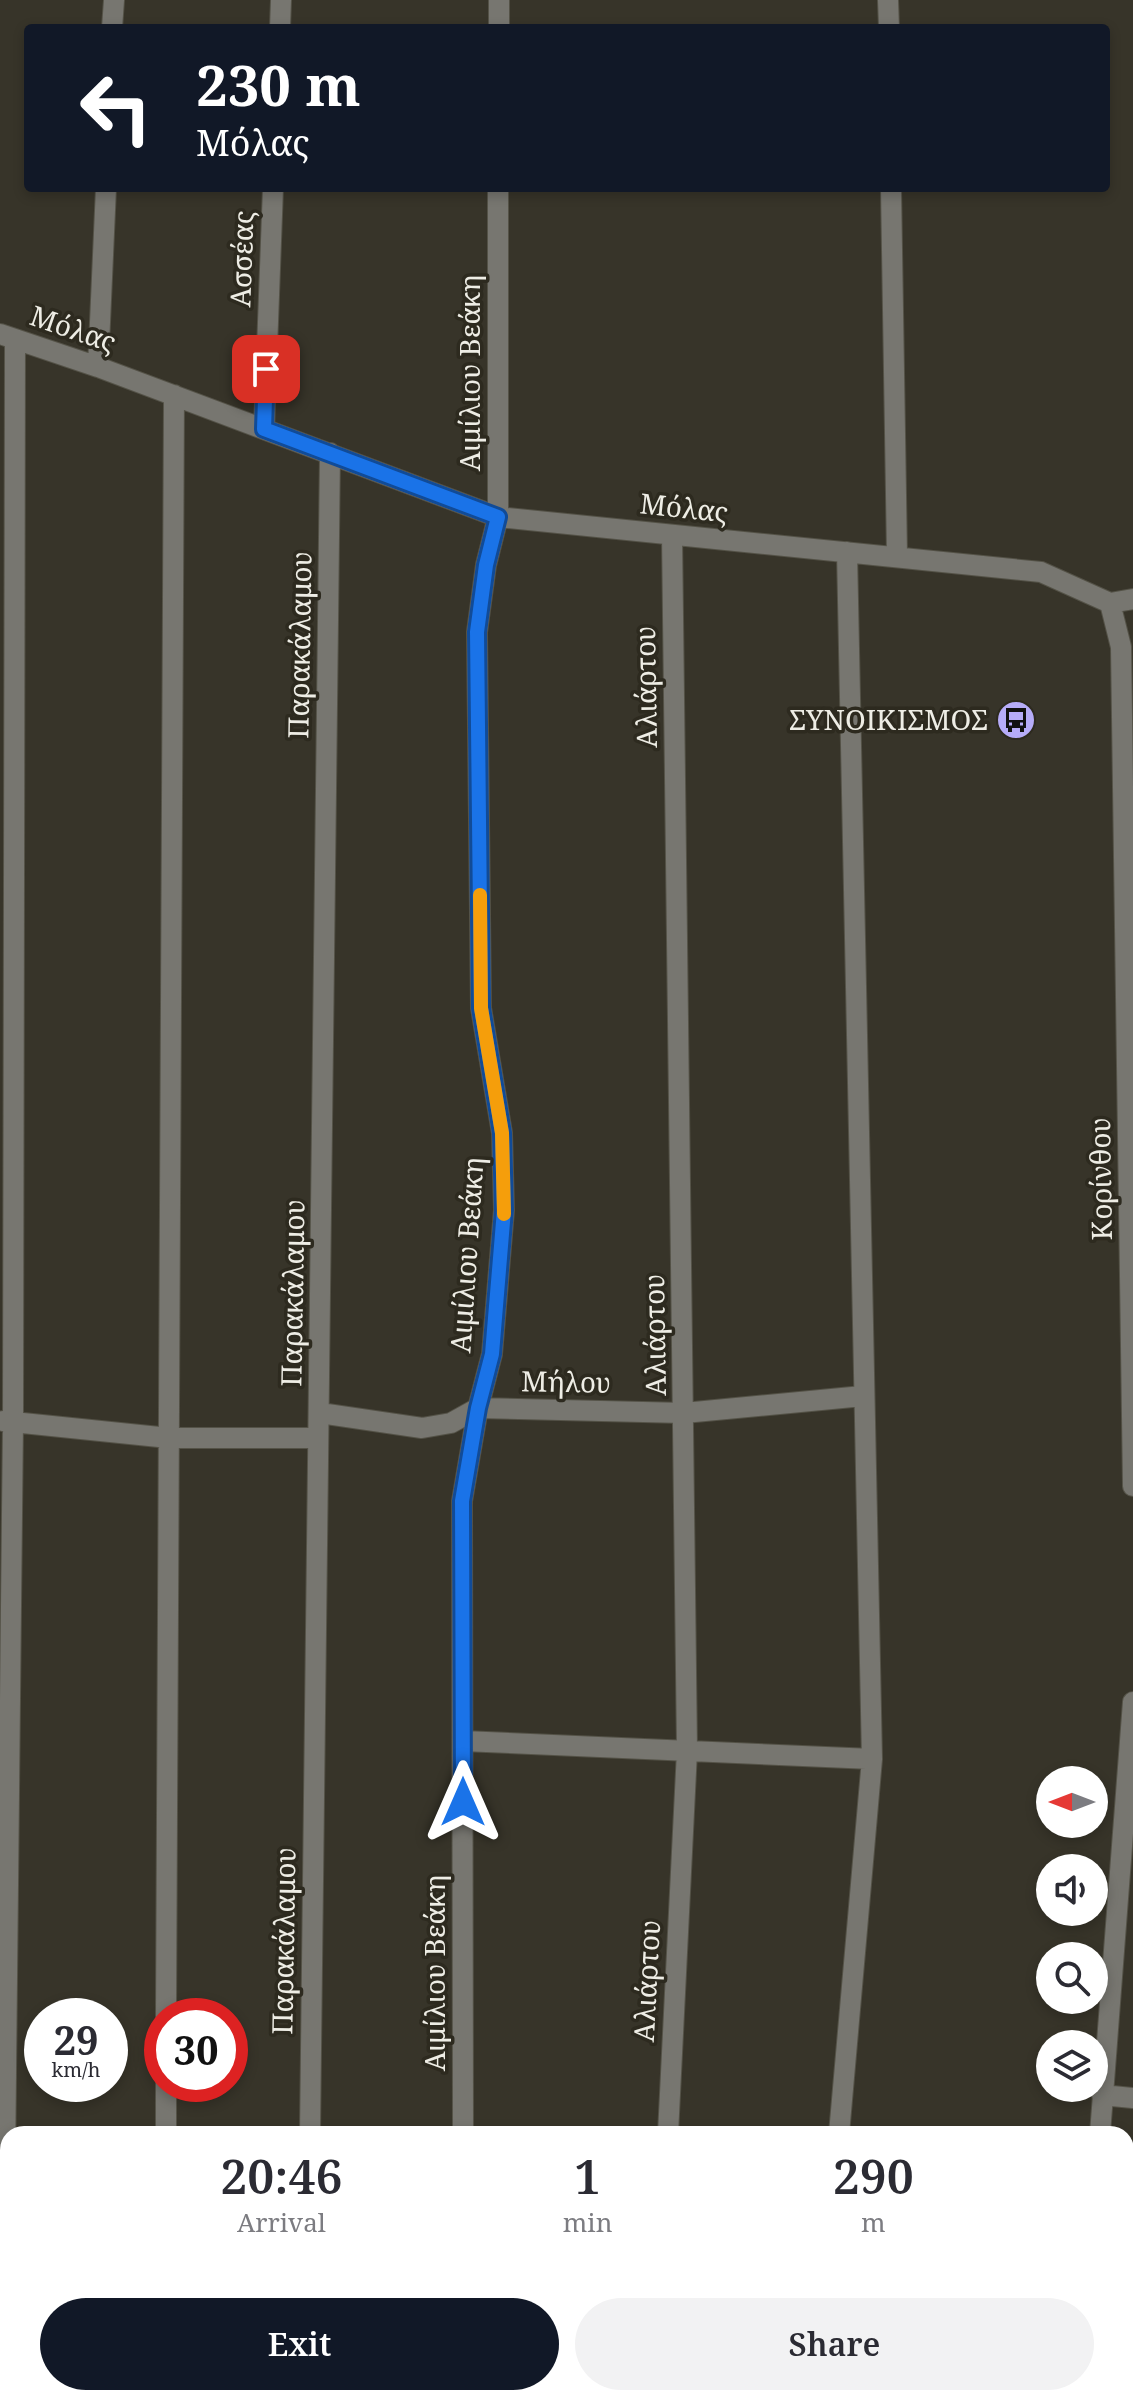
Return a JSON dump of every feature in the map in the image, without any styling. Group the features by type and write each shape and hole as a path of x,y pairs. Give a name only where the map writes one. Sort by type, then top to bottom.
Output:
{"street":[{"path":"112,24 114,0"},
{"path":"280,24 281,0"},
{"path":"499,0 499,24"},
{"path":"888,0 889,24"},
{"path":"98,367 106,192"},
{"name":"Ασσέας","path":"264,429 273,192"},
{"name":"Αιμίλιου Βεάκη","path":"463,2126 462,1501 478,1408 492,1354 504,1210 502,1133 481,1008 477,632 486,565 498,517 498,192"},
{"path":"891,192 897,556"},
{"path":"2,2126 7,1421 8,337"},
{"name":"Μόλας","path":"8,337 98,367 498,517 1041,572 1110,603"},
{"path":"166,1998 174,395"},
{"name":"Παρακάλαμου","path":"310,2126 330,453"},
{"name":"Αλιάρτου","path":"668,2126 687,1751 672,535"},
{"path":"840,2126 872,1759 847,552"},
{"path":"1128,871 1121,647 1110,603 1133,599"},
{"name":"Κορίνθου","path":"1128,871 1133,1486"},
{"name":"Μήλου","path":"320,1413 422,1428 451,1423 478,1408 684,1413 863,1396"},
{"path":"7,1421 169,1438 318,1438"},
{"path":"1107,2030 1133,1702"},
{"path":"463,1741 872,1759"},
{"path":"1108,2096 1133,2098"},
{"path":"166,2102 166,2126"},
{"path":"1100,2126 1102,2102"}],"slow traffic":[{"path":"480,895 481,1008 502,1133 504,1214"}],"place":[{"name":"ΣΥΝΟΙΚΙΣΜΟΣ","path":"1016,720"}],"route":[{"path":"266,369 264,429 498,517 486,565 477,632 481,1008 502,1133 504,1210 492,1354 478,1408 462,1501 463,1802"}]}
